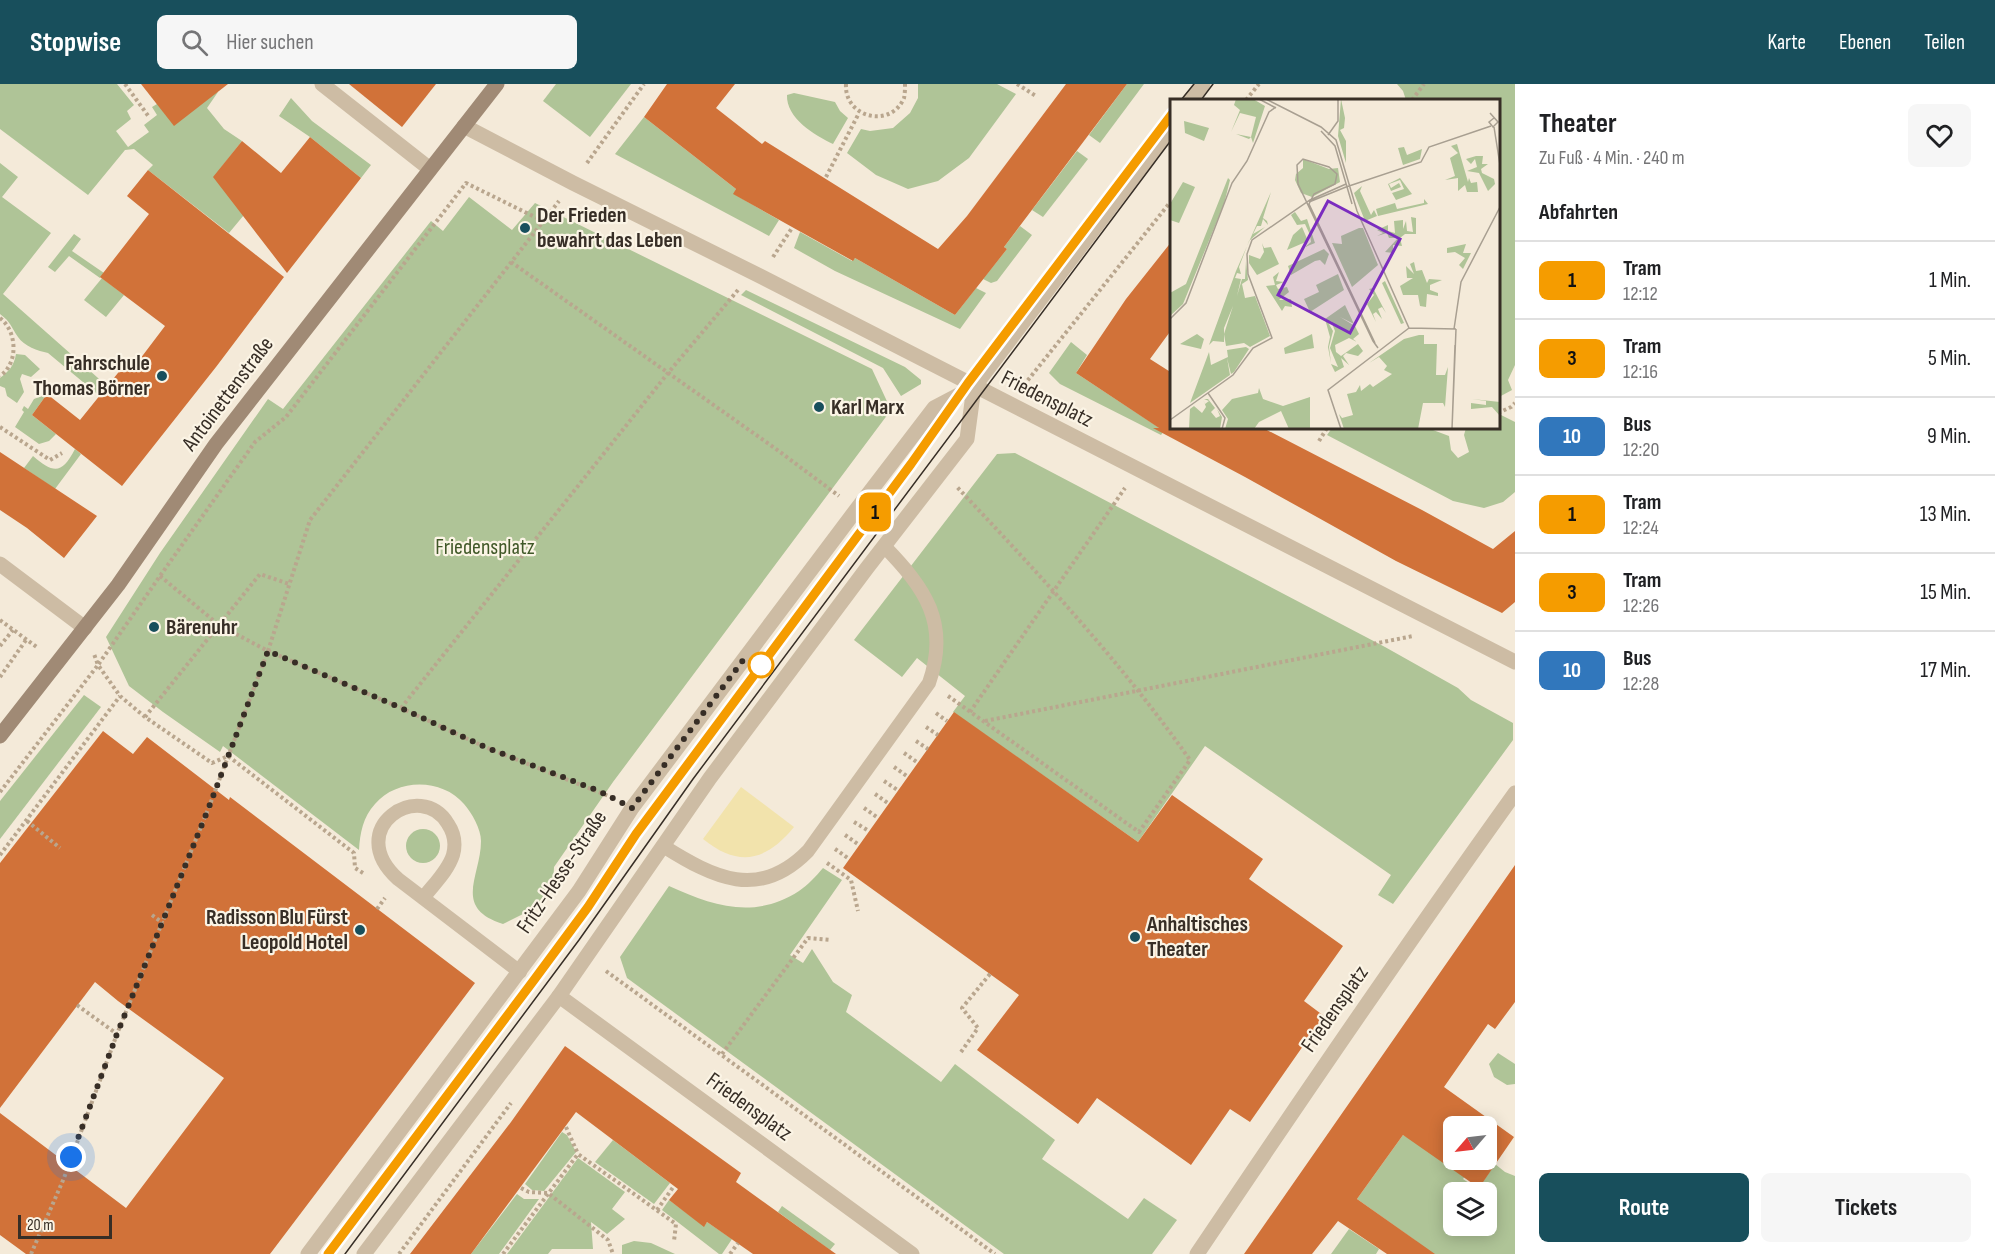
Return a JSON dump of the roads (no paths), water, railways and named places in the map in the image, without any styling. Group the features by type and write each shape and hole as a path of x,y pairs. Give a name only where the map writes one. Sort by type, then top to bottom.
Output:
{"main road":[{"name":"Antoinettenstraße","path":"0,736 152,538 216,444 496,84"}],"street":[{"path":"322,84 430,169"},
{"path":"1192,99 1203,84"},
{"name":"Friedensplatz","path":"464,126 1515,662"},
{"name":"Fritz-Hesse-Straße","path":"308,1254 579,891 632,808 934,408 974,387 1170,129"},
{"path":"364,1254 559,996 717,768 884,546 968,439 974,387"},
{"path":"0,564 85,628"},
{"name":"Friedensplatz","path":"1197,1254 1407,943 1515,793"},
{"name":"Friedensplatz","path":"559,996 912,1254"}],"lane":[{"path":"663,846 714,874 746,881 756,880 786,869 808,850 929,683 934,669 937,630 931,609 911,575 884,546"},
{"path":"424,897 447,868 454,844 453,832 447,821 437,812 426,807 413,806 401,809 390,816 382,826 378,838 383,863 391,873 520,972"}],"tram line":[{"path":"1182,99 1194,84"},
{"path":"1202,99 1213,84"},
{"path":"328,1254 588,907 636,834 911,464 959,395 1170,117"},
{"name":"1","path":"328,1254 588,907 636,834 693,755 911,464 968,383 1170,117"},
{"path":"345,1254 579,940 693,779 1170,142"}],"place":[{"name":"Der Frieden bewahrt das Leben","path":"525,228"},
{"name":"Fahrschule Thomas Börner","path":"162,376"},
{"name":"Karl Marx","path":"819,407"},
{"name":"Bärenuhr","path":"154,627"},
{"name":"Radisson Blu Fürst Leopold Hotel","path":"360,930"},
{"name":"Anhaltisches Theater","path":"1135,937"}]}
